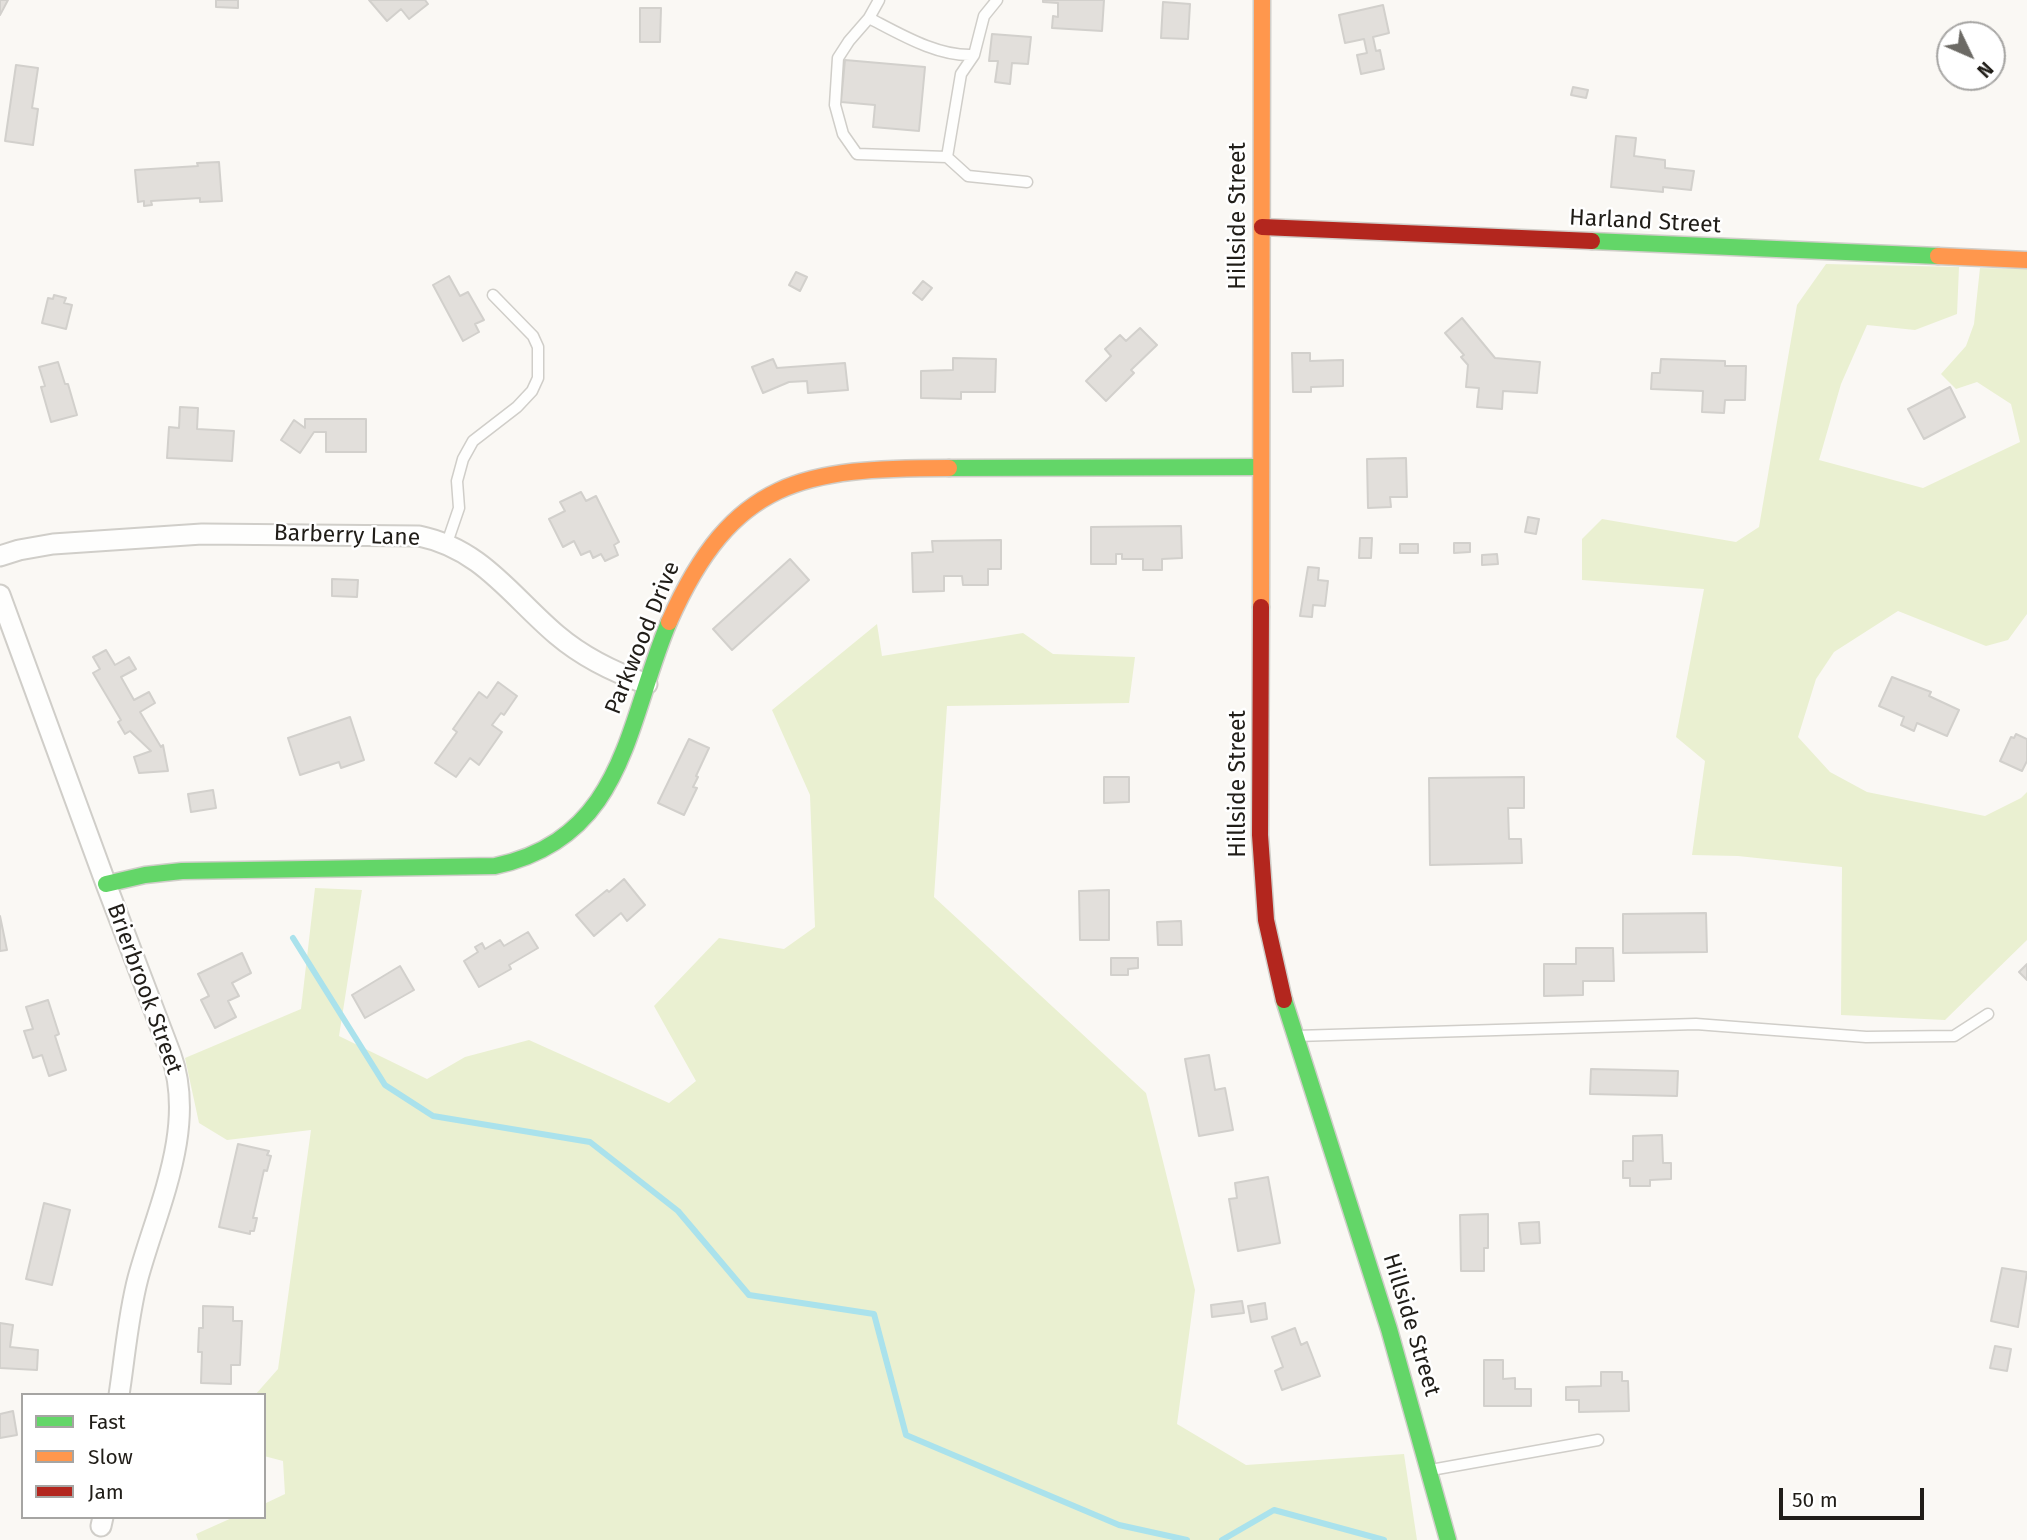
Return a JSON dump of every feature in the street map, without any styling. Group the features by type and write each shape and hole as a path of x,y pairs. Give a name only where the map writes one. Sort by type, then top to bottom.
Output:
{"street":[{"name":"Hillside Street","path":"1262,0 1260,835 1263,887 1271,953 1394,1343 1448,1540"},
{"name":"Harland Street","path":"1262,227 2027,260"},
{"name":"Parkwood Drive","path":"106,884 163,873 477,868 512,864 542,851 570,832 588,815 603,795 617,768 679,598 705,551 716,537 744,513 773,493 792,484 833,473 879,468 1260,467"},
{"name":"Barberry Lane","path":"0,555 53,544 235,533 404,534 459,548 482,565 580,653 617,674 647,684"},
{"name":"Brierbrook Street","path":"0,595 171,1055 181,1097 173,1154 133,1300 119,1393"}],"lane":[{"path":"879,0 869,18 838,58 835,105 843,134 857,154 947,157 968,176 1027,182"},
{"path":"947,157 961,74 974,55 984,16 997,0"},
{"path":"869,18 905,36 959,56 974,55"},
{"path":"447,543 459,508 457,481 468,450 473,441 517,407 532,391 537,378 538,347 533,336 493,295"},
{"path":"1296,1036 1696,1024 1866,1037 1954,1036 1988,1014"},
{"path":"1430,1470 1598,1440"}],"green space":[{"path":"1826,264 1959,267 1957,314 1915,330 1867,325 1841,384 1819,460 1923,488 2020,442 2011,404 1977,382 1956,389 1941,374 1966,346 1974,324 1980,268 2027,269 2027,614 2008,640 1986,646 1898,611 1834,652 1816,679 1798,737 1830,772 1867,792 1985,816 2021,798 2027,792 2027,940 1945,1020 1841,1015 1842,867 1738,856 1692,855 1705,761 1676,737 1704,589 1582,580 1582,539 1602,519 1736,542 1759,527 1797,305"},
{"path":"877,624 882,656 1023,633 1053,654 1135,657 1129,703 947,706 934,897 1146,1093 1195,1290 1177,1424 1246,1465 1404,1454 1417,1540 198,1540 196,1534 230,1519 266,1519 266,1503 285,1494 283,1461 266,1457 266,1393 257,1393 278,1369 311,1130 227,1140 199,1123 185,1058 301,1009 315,888 362,890 339,1036 427,1079 465,1057 529,1040 669,1103 696,1081 654,1006 719,938 784,949 815,927 810,795 772,710"}],"building":[{"path":"0,0 8,0 0,15"},
{"path":"216,0 238,0 238,8 216,7"},
{"path":"369,0 425,0 428,4 409,19 401,9 387,21"},
{"path":"1043,0 1104,0 1102,31 1052,28 1053,16 1058,17 1058,3"},
{"path":"1163,2 1190,4 1188,39 1161,38"},
{"path":"1383,5 1389,33 1373,37 1376,51 1380,50 1384,69 1361,74 1357,55 1367,53 1364,39 1345,43 1339,15"},
{"path":"640,8 661,8 660,42 640,42"},
{"path":"992,34 1031,37 1028,64 1012,63 1010,84 995,82 998,61 989,61"},
{"path":"845,60 925,67 919,131 873,127 875,105 841,102"},
{"path":"16,65 38,68 32,108 38,109 33,145 5,141"},
{"path":"1573,87 1588,90 1586,98 1571,95"},
{"path":"1616,136 1636,138 1634,156 1665,160 1665,168 1694,171 1691,190 1663,187 1663,192 1611,187"},
{"path":"219,162 222,201 200,202 200,198 151,201 152,205 144,206 144,201 138,202 135,170"},
{"path":"796,272 807,277 800,291 789,285"},
{"path":"449,276 460,296 468,292 484,320 475,324 479,332 463,341 433,285"},
{"path":"923,281 932,288 922,300 913,293"},
{"path":"54,295 66,298 64,303 72,305 66,329 42,323 48,298 53,299"},
{"path":"1462,318 1495,358 1540,362 1537,393 1503,391 1502,409 1477,407 1479,388 1466,387 1468,365 1461,357 1464,355 1445,333"},
{"path":"1140,328 1157,345 1131,370 1134,373 1106,401 1086,381 1111,356 1105,349 1120,335 1126,341"},
{"path":"1292,353 1310,353 1310,361 1343,360 1343,386 1311,387 1311,392 1293,392"},
{"path":"953,358 996,359 995,392 961,392 961,399 921,398 921,371 953,370"},
{"path":"773,359 777,368 845,363 848,390 808,393 807,381 789,382 763,393 752,367"},
{"path":"1661,359 1725,361 1725,366 1746,366 1745,400 1725,400 1724,413 1702,412 1703,391 1651,389 1652,373 1660,373"},
{"path":"58,362 77,415 51,422 41,387 45,386 39,367"},
{"path":"1950,387 1965,417 1924,439 1908,409"},
{"path":"180,407 198,408 197,429 234,431 232,461 167,458 169,427 179,428"},
{"path":"305,419 366,419 366,452 326,452 326,432 314,432 300,453 281,440 294,420 305,428"},
{"path":"1406,458 1407,497 1390,497 1391,507 1368,508 1367,459"},
{"path":"581,492 586,501 596,496 619,542 614,545 618,555 605,561 601,554 593,558 590,551 581,555 574,541 563,547 549,519 565,511 560,502"},
{"path":"1528,517 1539,519 1536,534 1525,532"},
{"path":"1181,526 1182,558 1162,559 1162,570 1143,570 1143,559 1122,559 1122,554 1116,554 1116,564 1091,564 1091,527"},
{"path":"1360,538 1372,538 1371,558 1359,558"},
{"path":"1001,540 1001,569 988,569 988,585 963,585 962,576 944,576 944,591 913,592 912,553 933,552 932,541"},
{"path":"1454,543 1470,543 1470,552 1454,553"},
{"path":"1400,544 1418,544 1418,553 1400,553"},
{"path":"1497,554 1498,564 1482,565 1482,555"},
{"path":"790,559 809,580 732,650 713,629"},
{"path":"1308,567 1319,568 1318,580 1328,581 1325,606 1313,605 1312,617 1300,616"},
{"path":"332,579 358,580 357,597 332,596"},
{"path":"106,650 115,665 129,657 136,669 121,677 134,700 149,692 155,703 140,712 161,747 163,745 168,771 139,773 134,757 151,751 130,731 125,734 118,722 121,720 93,673 100,669 93,657"},
{"path":"1892,677 1931,692 1929,696 1959,710 1947,736 1917,723 1914,731 1901,725 1904,717 1879,706"},
{"path":"498,682 517,696 504,715 501,713 492,725 502,732 479,765 470,758 456,777 435,763 457,732 453,729 479,692 487,698"},
{"path":"350,717 364,760 341,768 339,762 300,775 288,738"},
{"path":"2016,734 2027,739 2027,761 2022,771 2000,761 2011,737 2014,738"},
{"path":"689,739 709,748 696,776 698,777 693,787 697,788 684,815 658,803"},
{"path":"1104,777 1129,777 1129,802 1104,803"},
{"path":"1524,777 1524,808 1508,808 1509,839 1521,839 1522,863 1430,865 1429,778"},
{"path":"213,790 216,808 191,812 188,794"},
{"path":"624,879 645,905 627,921 621,913 594,936 576,915"},
{"path":"1109,890 1109,940 1080,940 1079,891"},
{"path":"1706,913 1707,952 1623,953 1623,914"},
{"path":"0,916 7,950 0,951"},
{"path":"1181,921 1182,945 1158,945 1157,922"},
{"path":"528,932 538,948 509,965 511,969 479,987 464,961 478,952 475,947 482,943 485,949 500,940 504,946"},
{"path":"1576,948 1613,948 1614,981 1583,981 1583,995 1544,996 1544,964 1576,964"},
{"path":"242,953 251,973 232,983 239,996 228,1001 236,1017 215,1028 201,1000 209,996 198,974"},
{"path":"1111,958 1138,958 1138,968 1128,969 1128,975 1111,975"},
{"path":"2027,964 2027,980 2019,972"},
{"path":"400,966 414,990 365,1018 352,995"},
{"path":"48,1000 59,1034 55,1036 66,1070 49,1076 42,1055 33,1058 24,1031 33,1029 26,1007"},
{"path":"1209,1055 1215,1090 1225,1088 1233,1130 1199,1136 1185,1059"},
{"path":"1591,1069 1678,1071 1677,1096 1590,1094"},
{"path":"1662,1135 1663,1163 1671,1163 1671,1179 1650,1180 1650,1186 1630,1186 1630,1178 1623,1178 1623,1161 1633,1161 1633,1136"},
{"path":"238,1144 269,1151 267,1155 271,1156 267,1171 264,1170 253,1218 257,1218 254,1231 250,1231 250,1234 219,1227"},
{"path":"1268,1177 1280,1243 1238,1251 1229,1199 1237,1198 1235,1183"},
{"path":"44,1203 70,1210 52,1285 26,1279"},
{"path":"1488,1214 1488,1248 1484,1248 1484,1271 1461,1271 1460,1215"},
{"path":"1539,1222 1540,1243 1521,1244 1519,1223"},
{"path":"2002,1268 2027,1272 2018,1327 1991,1321"},
{"path":"1242,1301 1244,1313 1212,1317 1211,1305"},
{"path":"1265,1303 1267,1319 1251,1322 1248,1306"},
{"path":"203,1306 233,1307 233,1321 242,1321 240,1365 231,1365 231,1384 201,1383 202,1352 198,1352 199,1328 203,1328"},
{"path":"0,1323 13,1325 10,1347 38,1350 37,1370 0,1368"},
{"path":"1295,1328 1301,1345 1307,1342 1320,1376 1282,1390 1275,1371 1283,1367 1272,1337"},
{"path":"1995,1346 2011,1349 2007,1371 1990,1368"},
{"path":"1484,1360 1503,1360 1503,1379 1515,1378 1515,1389 1531,1389 1531,1406 1484,1406"},
{"path":"1601,1372 1622,1372 1622,1381 1628,1381 1629,1411 1579,1412 1579,1400 1566,1400 1566,1387 1601,1386"},
{"path":"13,1411 17,1435 0,1438 0,1414"}],"waterway":[{"path":"293,938 385,1085 433,1116 590,1142 678,1211 749,1295 874,1314 906,1435 1119,1525 1187,1540"},
{"path":"1222,1540 1274,1510 1384,1540"}],"traffic: fast":[{"path":"1592,241 1938,256"},
{"path":"949,468 1260,467"},
{"path":"106,884 145,875 182,871 495,866 538,852 571,830 596,803 615,772 669,622"},
{"path":"1284,1000 1389,1329 1448,1540"}],"traffic: slow":[{"path":"1261,607 1262,0"},
{"path":"1938,256 2027,260"},
{"path":"669,622 693,574 719,537 747,510 778,491 813,479 853,472 949,468"}],"traffic: jam":[{"path":"1262,227 1592,241"},
{"path":"1261,607 1260,835 1266,920 1284,1000"}]}
